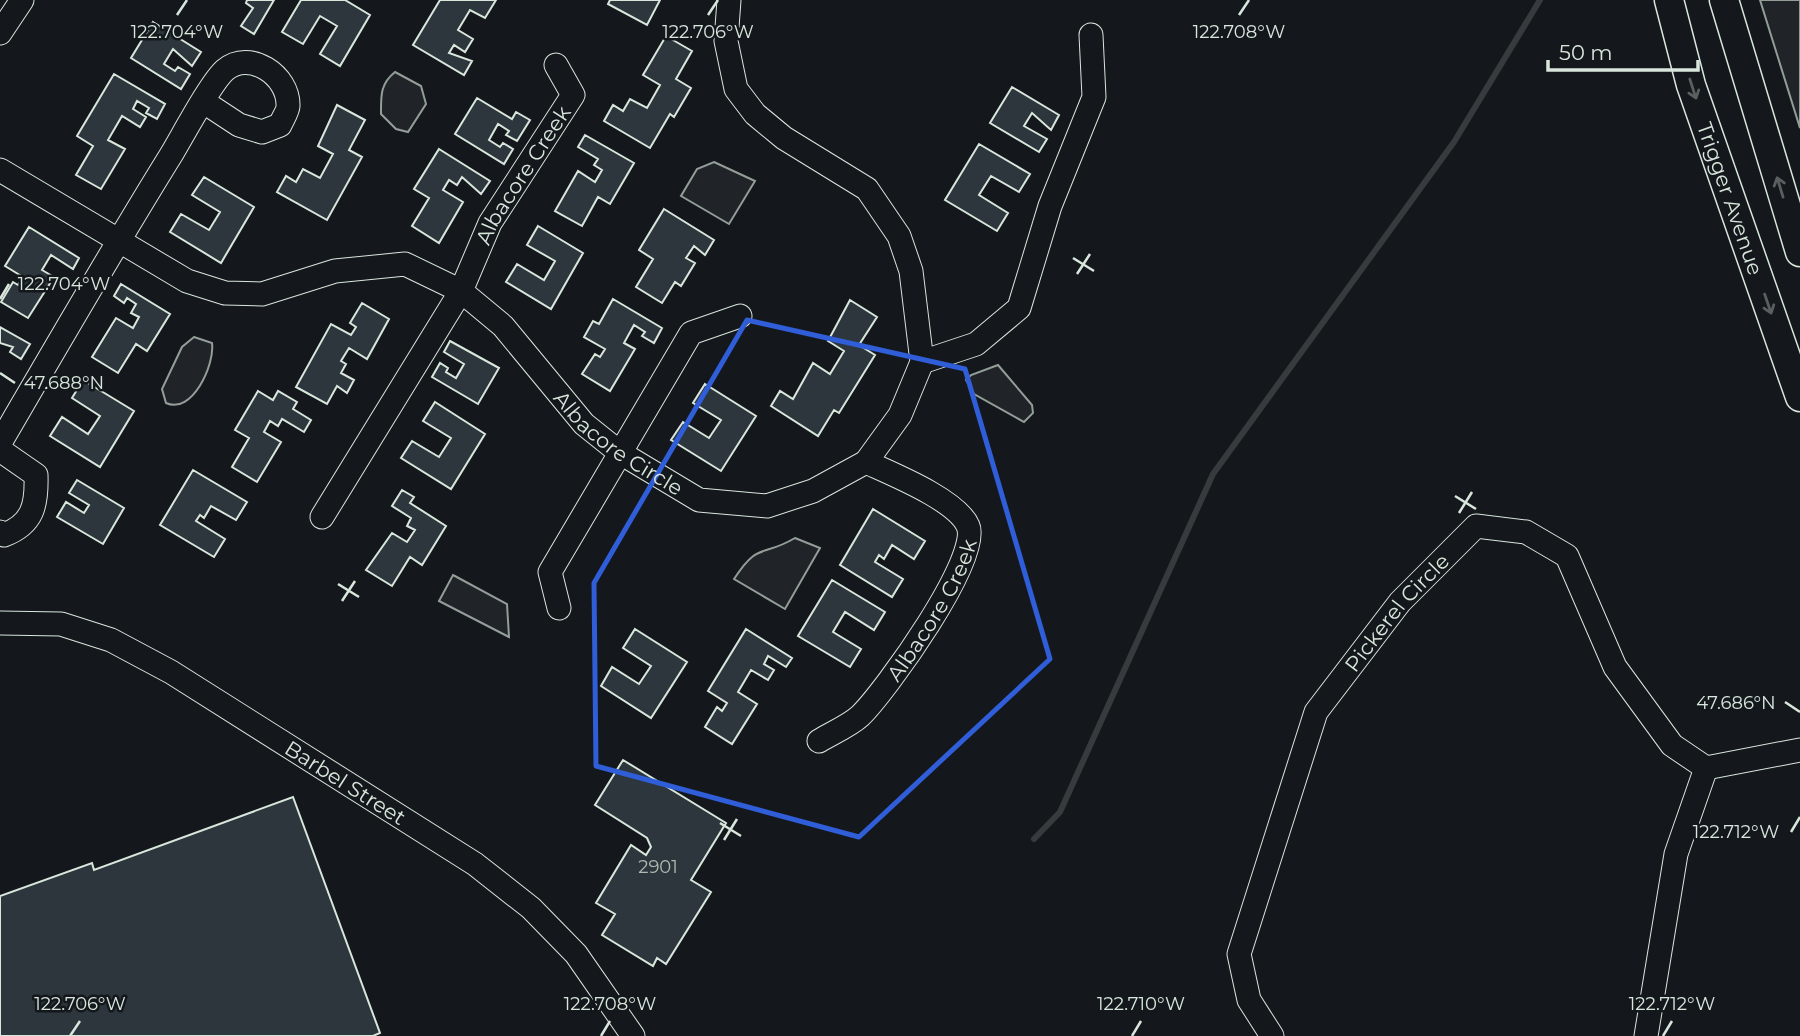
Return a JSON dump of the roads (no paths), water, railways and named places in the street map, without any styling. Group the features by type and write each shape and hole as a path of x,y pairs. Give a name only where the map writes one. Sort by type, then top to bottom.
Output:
{"main road":[{"name":"Trigger Avenue","path":"1669,0 1691,85 1800,397"},
{"path":"1724,0 1800,252"}],"street":[{"path":"0,33 22,0"},
{"name":"Albacore Circle","path":"0,170 187,281 225,293 262,294 335,271 405,264 461,290 503,326 584,424 619,452 699,500 767,506 813,491 866,462 900,415 922,362 911,271 899,236 867,189 784,138 748,106 736,89 726,41 729,0"},
{"path":"922,362 976,344 1019,309 1050,206 1094,97 1091,34"},
{"name":"Albacore Creek","path":"461,290 490,223 573,95 556,65"},
{"path":"0,443 204,102"},
{"path":"322,517 461,290"},
{"path":"559,608 550,572 691,333 740,316"},
{"path":"0,450 36,475 31,513 23,528 4,535 0,533"},
{"name":"Albacore Creek","path":"819,741 858,718 884,690 956,576 970,546 968,525 960,515 943,502 866,462"},
{"name":"Pickerel Circle","path":"1272,1036 1249,1000 1239,954 1316,712 1400,602 1476,526 1526,532 1567,556 1615,667 1672,745 1706,768"},
{"name":"Barbel Street","path":"0,623 61,624 111,640 171,672 475,864 531,908 576,954 633,1036"},
{"path":"1646,1036 1676,853 1706,768 1800,750"}],"waterway":[{"path":"1034,839 1060,812 1213,474 1454,142 1540,0"}]}
